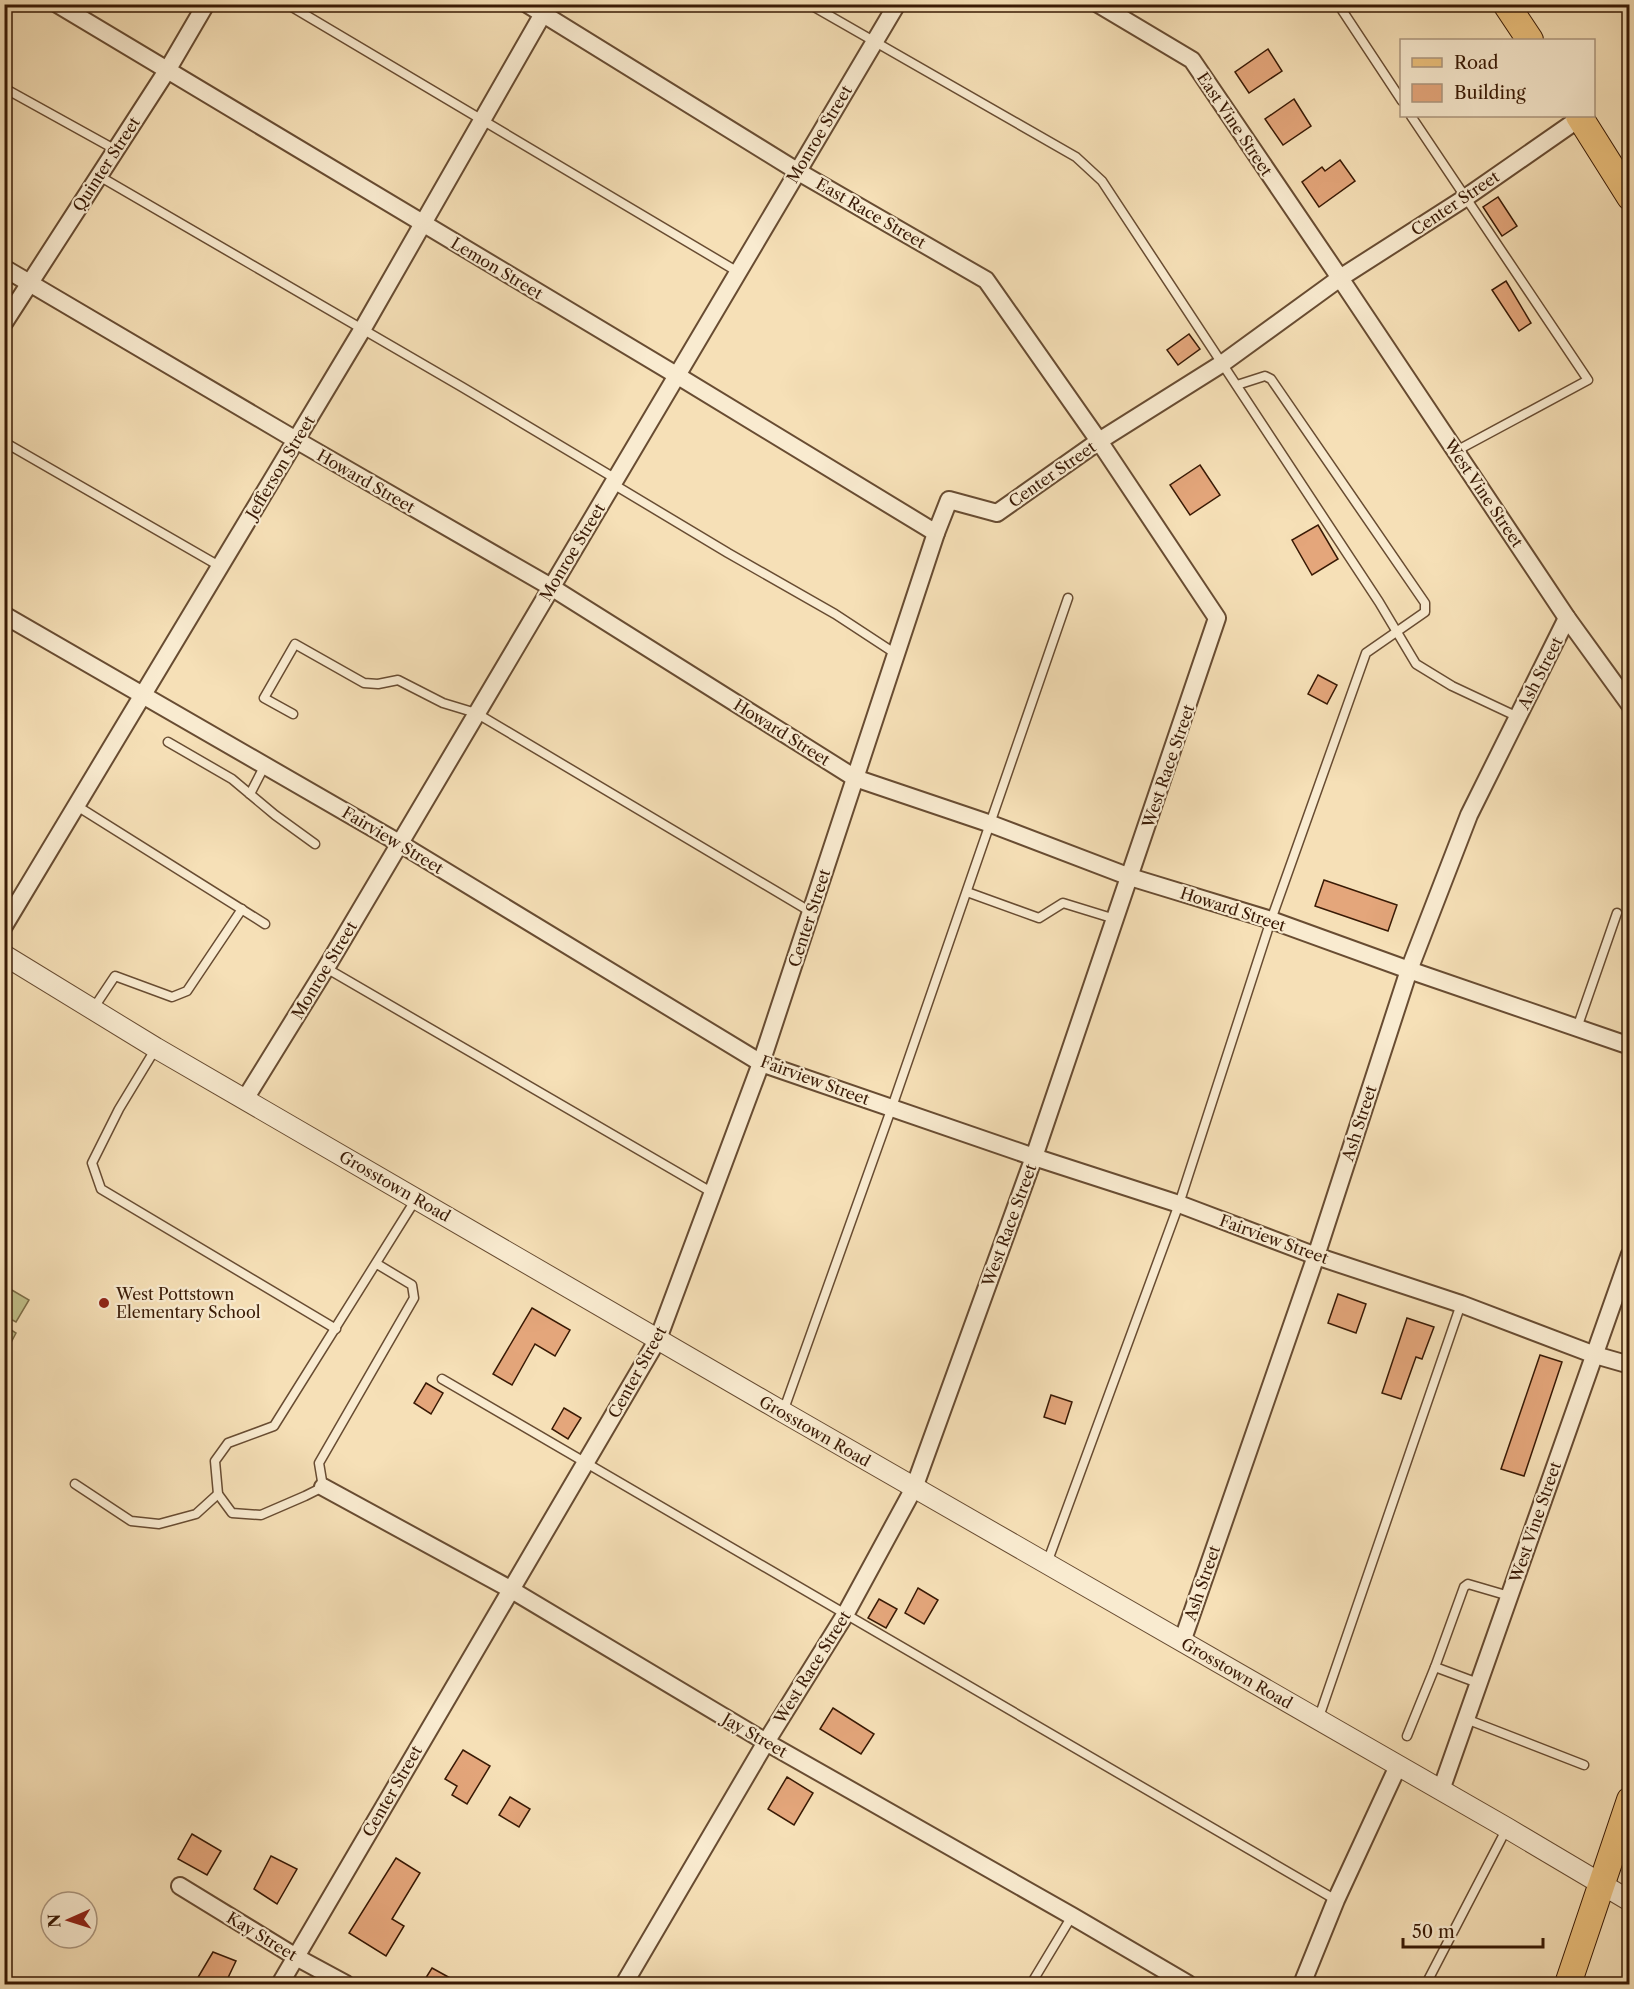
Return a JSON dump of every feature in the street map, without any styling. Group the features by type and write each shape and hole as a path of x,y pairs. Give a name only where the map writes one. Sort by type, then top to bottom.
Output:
{"main road":[{"path":"1506,4 1529,39"},
{"path":"1580,117 1629,197"},
{"path":"1568,1984 1629,1800"}],"street":[{"name":"Lemon Street","path":"57,4 936,533"},
{"name":"Quinter Street","path":"4,323 168,69 206,4"},
{"name":"East Race Street","path":"527,4 546,9 797,171 986,280 1099,441"},
{"name":"Monroe Street","path":"245,1098 326,968 897,4"},
{"name":"East Vine Street","path":"1098,4 1191,60 1340,278"},
{"name":"Jefferson Street","path":"4,926 362,330 546,9"},
{"name":"Center Street","path":"280,1984 658,1339 761,1063 936,533 949,500 997,513 1099,441 1223,363 1340,278 1465,198 1580,117"},
{"name":"Howard Street","path":"4,268 551,587 855,778 991,824 1130,877 1271,920 1629,1046"},
{"name":"West Vine Street","path":"1340,278 1629,705"},
{"name":"West Race Street","path":"624,1984 766,1742 845,1615 914,1488 1034,1156 1217,618 1099,441"},
{"name":"Fairview Street","path":"4,615 145,694 399,843 761,1063 1179,1204 1316,1256 1461,1304 1595,1355 1629,1365"},
{"name":"Ash Street","path":"1182,1642 1316,1256 1408,970 1468,815 1568,618"},
{"name":"Grosstown Road","path":"4,955 156,1048 914,1488 1507,1828 1629,1901"},
{"name":"West Vine Street","path":"1441,1790 1629,1254"},
{"name":"Jay Street","path":"323,1486 510,1589 766,1742 1188,1984"},
{"path":"1302,1984 1336,1900 1398,1766"},
{"name":"Kay Street","path":"180,1886 296,1957 346,1984"}],"lane":[{"path":"287,4 482,122 738,272"},
{"path":"809,4 1076,157 1102,181 1223,363 1416,664 1452,686 1518,717"},
{"path":"1338,4 1400,99"},
{"path":"4,88 116,150"},
{"path":"1412,117 1588,380 1456,451"},
{"path":"99,176 462,387 728,554 835,614 896,654"},
{"path":"1047,1564 1179,1204 1271,920 1366,653 1425,612 1426,609 1425,603 1271,379 1265,376 1237,385"},
{"path":"4,442 221,567"},
{"path":"783,1412 892,1107 1068,598"},
{"path":"293,714 264,698 295,644 364,683 378,684 398,680 443,703 476,713 811,912"},
{"path":"168,742 232,779 315,844"},
{"path":"250,794 265,765"},
{"path":"77,806 265,924"},
{"path":"967,892 1039,918 1063,903 1116,919"},
{"path":"93,1009 115,976 172,997 187,992 242,909"},
{"path":"1577,1028 1617,913"},
{"path":"326,968 714,1193"},
{"path":"156,1048 119,1109 92,1163 101,1189 336,1329"},
{"path":"377,1264 412,1284 414,1298 319,1463 323,1486 305,1497 261,1515 232,1513 218,1494 215,1461 228,1443 274,1426 416,1198"},
{"path":"1318,1720 1461,1304"},
{"path":"442,1379 1336,1900"},
{"path":"75,1484 131,1521 159,1524 196,1514 218,1494"},
{"path":"1407,1736 1464,1587 1468,1584 1509,1596"},
{"path":"1435,1667 1478,1683"},
{"path":"1466,1719 1584,1765"},
{"path":"1426,1984 1507,1828"},
{"path":"1031,1984 1072,1916"}],"green space":[{"path":"5,1286 29,1300 16,1322 5,1316"},
{"path":"5,1326 16,1333 5,1354"}],"building":[{"path":"1268,49 1282,71 1249,93 1235,72"},
{"path":"1294,99 1311,126 1283,145 1265,119"},
{"path":"1340,160 1355,181 1319,207 1302,182 1322,167 1325,171"},
{"path":"1498,197 1517,226 1502,236 1483,207"},
{"path":"1506,281 1531,323 1519,331 1492,290"},
{"path":"1189,334 1200,349 1178,365 1167,350"},
{"path":"1200,465 1220,495 1190,515 1170,485"},
{"path":"1318,525 1338,559 1312,575 1292,540"},
{"path":"1318,675 1337,685 1327,704 1308,694"},
{"path":"1324,880 1397,905 1388,931 1315,906"},
{"path":"1338,1294 1366,1304 1356,1333 1328,1323"},
{"path":"532,1308 570,1330 555,1356 535,1344 512,1385 493,1374"},
{"path":"1407,1318 1434,1327 1422,1359 1416,1357 1401,1399 1382,1393"},
{"path":"1540,1355 1562,1362 1524,1476 1501,1469"},
{"path":"426,1383 443,1393 431,1414 414,1403"},
{"path":"1051,1395 1072,1402 1065,1424 1044,1417"},
{"path":"564,1408 581,1418 568,1439 552,1429"},
{"path":"918,1588 938,1600 924,1624 905,1613"},
{"path":"879,1599 897,1609 886,1628 868,1618"},
{"path":"833,1708 874,1734 861,1754 820,1729"},
{"path":"463,1750 490,1766 467,1804 452,1795 457,1786 445,1779"},
{"path":"787,1777 813,1793 794,1825 768,1809"},
{"path":"510,1797 530,1809 519,1827 499,1815"},
{"path":"192,1834 221,1851 207,1875 178,1859"},
{"path":"271,1856 297,1869 277,1904 254,1889"},
{"path":"396,1858 420,1873 392,1919 404,1926 386,1956 349,1933"},
{"path":"213,1952 236,1961 225,1984 206,1984 197,1979"},
{"path":"432,1968 461,1984 422,1984"}],"place":[{"name":"West Pottstown Elementary School","path":"104,1303"}]}
